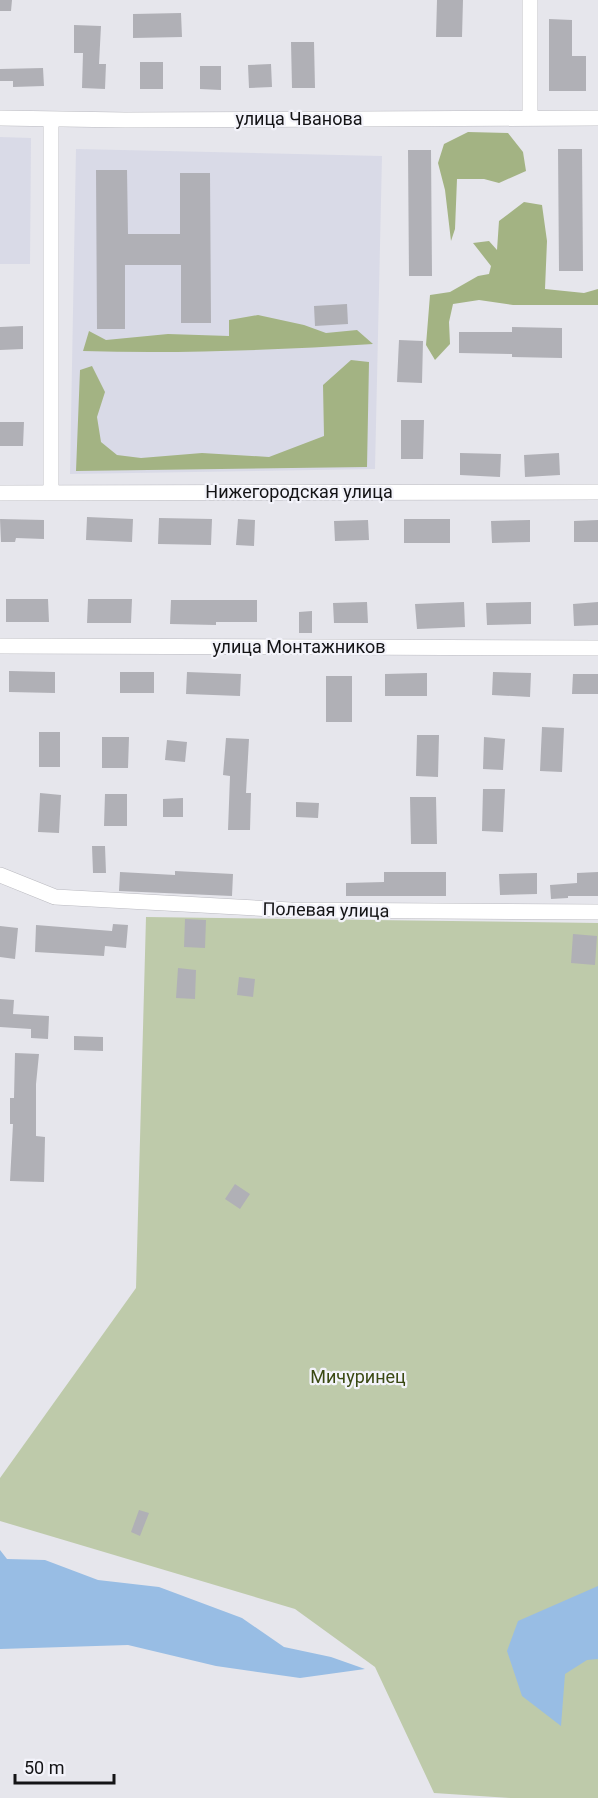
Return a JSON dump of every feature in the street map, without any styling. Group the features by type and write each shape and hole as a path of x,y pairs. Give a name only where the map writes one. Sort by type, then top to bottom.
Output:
{"street":[{"path":"530,0 530,118"},
{"name":"улица Чванова","path":"0,118 598,118"},
{"path":"51,119 51,492"},
{"name":"Нижегородская улица","path":"0,493 598,492"},
{"name":"улица Монтажников","path":"0,646 598,648"},
{"name":"Полевая улица","path":"0,874 54,897 291,910 598,912"}],"shaded area":[{"path":"0,137 31,138 30,264 0,264"},
{"path":"76,149 382,156 375,469 70,474"}],"green space":[{"path":"468,132 508,133 523,152 526,171 499,183 484,179 457,179 455,229 451,241 445,190 438,163 444,144"},
{"path":"524,202 542,205 547,241 545,289 584,293 598,289 598,305 513,305 479,300 453,304 449,322 450,344 435,360 426,345 430,295 450,292 478,276 489,274 491,266 473,243 489,241 497,250 499,221"},
{"path":"258,315 304,325 326,333 357,330 373,344 228,351 83,351 89,331 106,340 168,334 229,336 229,320"},
{"path":"351,360 369,362 367,467 76,471 80,370 92,366 105,392 97,417 101,442 117,455 141,458 202,453 269,457 324,436 323,385"},
{"name":"Мичуринец","path":"146,917 598,923 598,1798 510,1798 434,1793 375,1667 295,1609 0,1521 0,1478 136,1288"}],"water":[{"path":"0,1550 7,1559 45,1560 98,1580 159,1587 242,1618 284,1647 331,1657 365,1669 300,1678 216,1666 128,1645 0,1649"},
{"path":"598,1586 598,1659 587,1660 565,1674 561,1726 522,1696 507,1651 518,1621"}],"building":[{"path":"0,0 12,0 11,11 0,11"},
{"path":"437,0 463,0 462,37 436,37"},
{"path":"181,13 182,37 133,38 133,14"},
{"path":"549,19 572,20 572,56 586,56 586,91 549,91"},
{"path":"74,25 101,26 99,64 106,64 105,89 82,88 83,53 74,53"},
{"path":"291,42 314,42 315,88 292,88"},
{"path":"140,62 163,62 163,89 140,89"},
{"path":"271,64 272,87 249,88 248,65"},
{"path":"200,66 221,66 221,90 200,89"},
{"path":"43,68 44,86 13,87 13,81 0,81 0,69"},
{"path":"558,149 582,149 583,271 559,271"},
{"path":"408,150 431,150 432,276 409,276"},
{"path":"96,170 127,170 128,234 180,234 180,173 210,173 211,323 181,323 181,265 125,265 125,329 97,329"},
{"path":"347,304 348,324 315,326 314,306"},
{"path":"23,326 23,349 0,350 0,327"},
{"path":"512,327 562,328 562,358 459,353 459,332 512,332"},
{"path":"399,340 423,341 422,383 397,382"},
{"path":"401,420 424,420 423,459 401,459"},
{"path":"0,422 24,422 23,446 0,446"},
{"path":"460,453 501,454 500,477 460,475"},
{"path":"559,453 560,475 525,477 524,455"},
{"path":"87,517 133,519 132,542 86,540"},
{"path":"159,518 212,519 211,545 158,544"},
{"path":"0,519 44,520 44,539 16,538 15,542 1,542"},
{"path":"238,519 255,520 254,546 236,545"},
{"path":"404,519 450,519 450,543 404,543"},
{"path":"368,520 369,540 335,541 334,521"},
{"path":"530,520 530,542 492,543 491,521"},
{"path":"598,520 598,542 574,542 574,521"},
{"path":"6,599 48,599 49,622 6,622"},
{"path":"88,599 132,599 131,623 87,623"},
{"path":"171,600 257,600 257,622 216,622 216,625 170,624"},
{"path":"367,602 368,623 334,623 333,603"},
{"path":"464,602 465,627 417,629 415,604"},
{"path":"531,602 531,624 487,625 486,603"},
{"path":"598,602 598,625 574,626 573,604"},
{"path":"312,611 312,633 299,633 299,612"},
{"path":"9,671 55,672 55,693 9,692"},
{"path":"120,672 154,672 154,693 120,693"},
{"path":"187,672 241,674 240,696 186,694"},
{"path":"493,672 531,673 530,697 492,695"},
{"path":"427,673 427,696 385,696 385,674"},
{"path":"573,674 598,674 598,694 572,694"},
{"path":"326,676 352,676 352,722 326,722"},
{"path":"542,727 564,728 562,772 540,771"},
{"path":"39,732 60,732 60,767 39,767"},
{"path":"417,735 439,735 438,777 416,776"},
{"path":"102,737 129,737 128,768 102,768"},
{"path":"484,737 505,739 503,770 483,769"},
{"path":"226,738 249,739 246,793 251,793 250,830 228,830 230,776 223,775"},
{"path":"167,740 187,742 185,762 165,760"},
{"path":"483,789 505,789 503,832 482,831"},
{"path":"40,793 61,795 59,833 38,832"},
{"path":"105,794 127,794 127,826 104,826"},
{"path":"410,797 436,797 437,844 411,844"},
{"path":"183,798 183,817 163,817 163,799"},
{"path":"296,802 319,803 318,818 296,817"},
{"path":"92,846 105,846 106,873 93,873"},
{"path":"175,871 233,874 232,896 119,891 120,872 175,875"},
{"path":"384,872 446,872 446,896 346,896 346,883 384,882"},
{"path":"598,872 598,896 568,896 568,898 551,899 550,885 577,883 577,873"},
{"path":"537,873 537,894 500,895 499,874"},
{"path":"185,919 206,920 205,948 184,947"},
{"path":"113,924 128,925 126,948 105,946 104,956 35,952 36,925 112,931"},
{"path":"0,926 18,928 15,959 0,957"},
{"path":"573,934 597,936 595,965 571,963"},
{"path":"178,968 196,970 195,999 176,998"},
{"path":"239,977 255,979 253,997 237,995"},
{"path":"0,999 14,1000 13,1014 49,1016 48,1039 31,1038 31,1029 0,1027"},
{"path":"74,1036 103,1037 103,1051 74,1050"},
{"path":"15,1053 39,1054 36,1084 36,1136 45,1137 44,1182 10,1181 13,1124 10,1124 10,1098 14,1098"},
{"path":"235,1184 250,1194 240,1209 225,1199"},
{"path":"139,1510 149,1513 140,1536 131,1532"}]}
